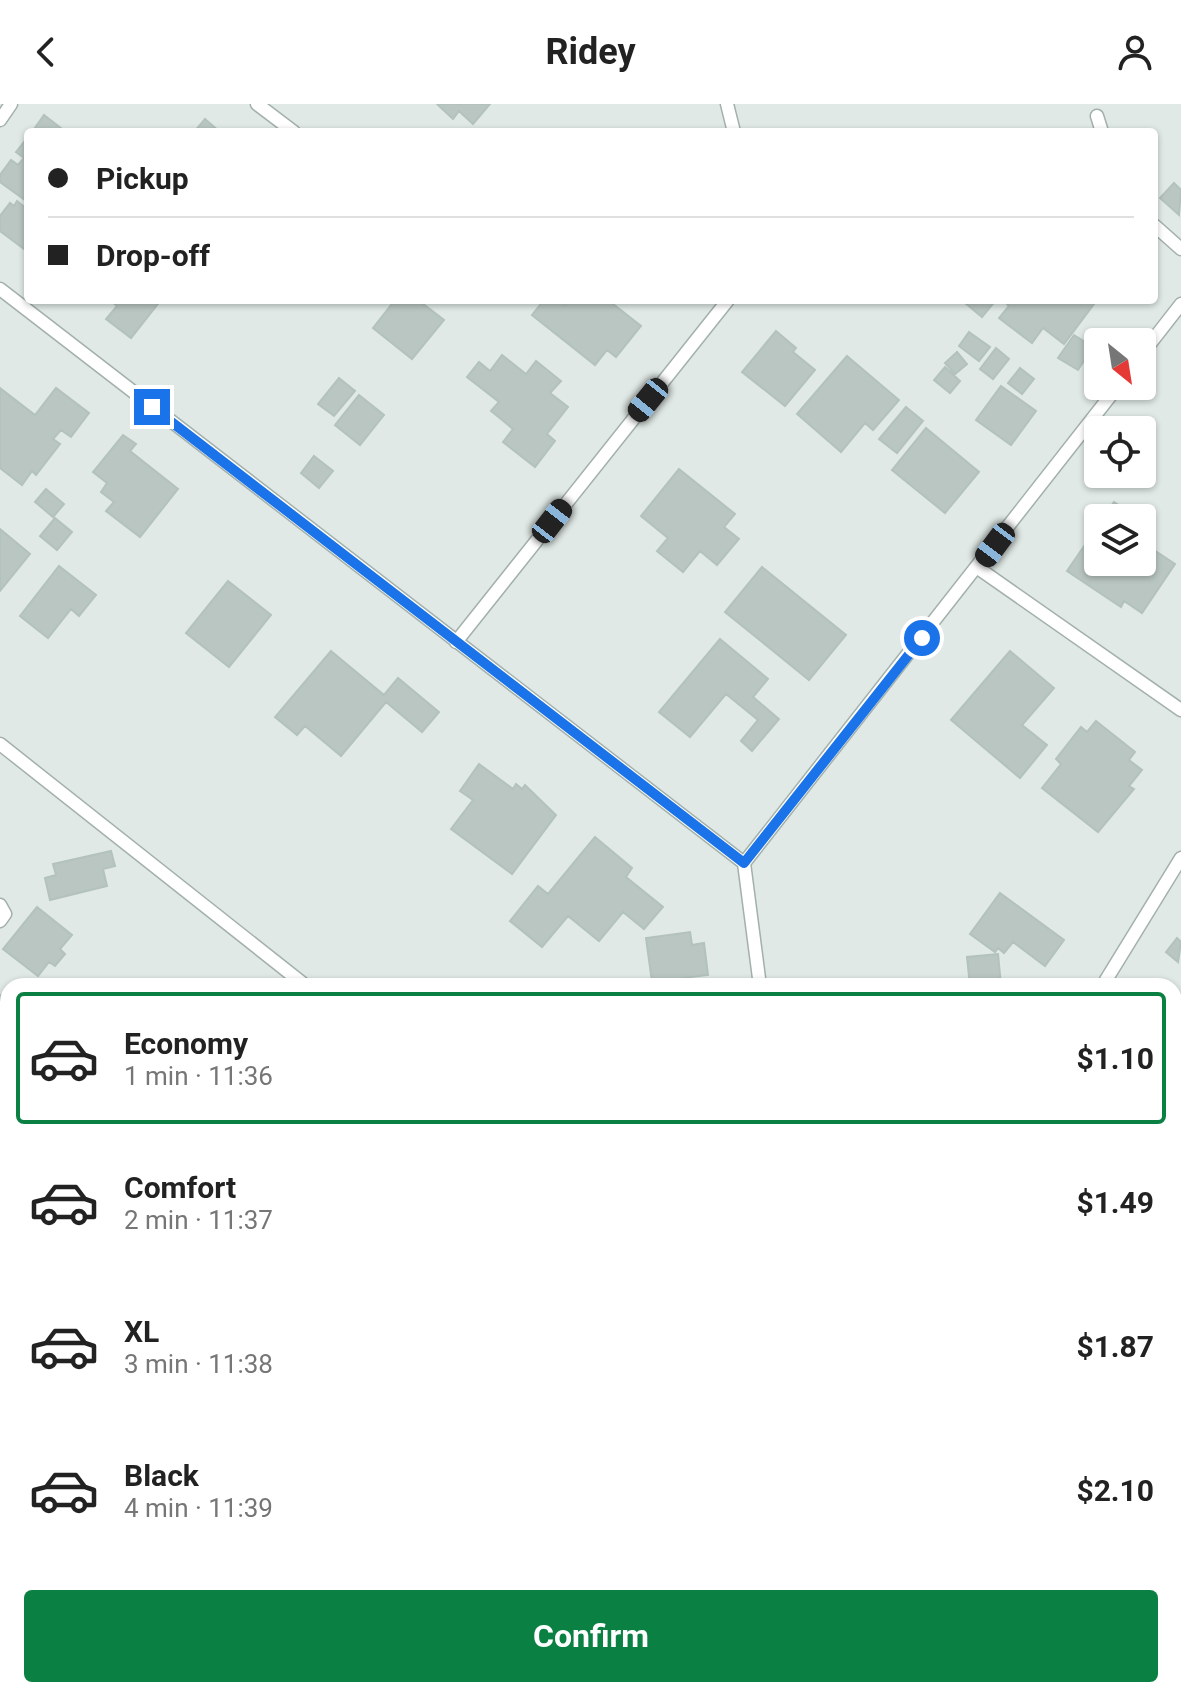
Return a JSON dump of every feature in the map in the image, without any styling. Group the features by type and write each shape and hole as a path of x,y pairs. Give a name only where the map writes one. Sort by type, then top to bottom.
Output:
{"lane":[{"path":"0,120 11,104"},
{"path":"257,104 289,128"},
{"path":"727,104 733,128"},
{"path":"1097,116 1101,128"},
{"path":"1158,229 1181,249"},
{"path":"0,289 744,863 759,978"},
{"path":"456,642 725,304"},
{"path":"1156,336 1181,304"},
{"path":"744,863 1107,400"},
{"path":"978,568 1181,710"},
{"path":"0,744 296,978"},
{"path":"1107,978 1181,858"},
{"path":"0,905 5,914 0,921"}],"building":[{"path":"437,104 490,104 473,124 459,111 453,119"},
{"path":"44,115 61,128 35,128"},
{"path":"205,119 215,128 197,128"},
{"path":"24,142 24,158 16,152"},
{"path":"24,158 24,199 0,182 0,175 11,160 18,165"},
{"path":"1174,183 1181,190 1179,215 1160,198"},
{"path":"17,201 24,207 24,249 0,231 0,216 10,203 14,206"},
{"path":"115,304 158,304 131,338 106,319 117,306"},
{"path":"392,304 423,304 444,320 412,359 373,328"},
{"path":"541,304 613,304 641,326 616,357 607,350 595,365 532,315"},
{"path":"966,304 993,304 982,317"},
{"path":"1007,304 1094,304 1064,344 1043,328 1032,343 999,318 1009,306"},
{"path":"776,331 796,348 793,352 815,370 785,406 742,372"},
{"path":"969,332 990,347 979,361 959,346"},
{"path":"1074,335 1084,341 1084,361 1078,370 1058,358"},
{"path":"996,348 1009,359 993,379 980,369"},
{"path":"957,352 967,364 955,374 945,363"},
{"path":"502,355 526,374 536,361 561,381 550,393 568,407 547,434 555,441 535,467 503,442 513,429 491,411 499,402 467,377 479,362 490,371"},
{"path":"847,356 899,400 873,430 865,423 841,452 797,414"},
{"path":"945,367 960,381 950,393 934,380"},
{"path":"1020,368 1034,379 1022,394 1008,383"},
{"path":"339,378 355,391 334,416 318,404"},
{"path":"1001,386 1036,411 1011,445 976,420"},
{"path":"0,388 35,415 56,388 89,413 71,437 61,430 53,439 60,444 36,475 32,471 22,485 0,468"},
{"path":"359,395 384,415 360,445 335,425"},
{"path":"906,407 923,421 897,453 879,439"},
{"path":"926,428 979,472 945,513 892,470"},
{"path":"123,435 136,444 130,451 178,489 140,537 106,511 114,502 101,492 107,483 93,472"},
{"path":"314,456 333,471 319,488 301,473"},
{"path":"679,469 735,514 724,527 739,539 717,565 700,551 683,572 657,551 668,538 641,516"},
{"path":"46,489 64,504 53,517 35,502"},
{"path":"55,518 72,532 57,550 40,536"},
{"path":"0,529 30,554 0,591"},
{"path":"1084,546 1084,576 1156,576 1156,551 1175,564 1142,613 1124,601 1121,607 1067,571"},
{"path":"59,566 96,595 79,616 71,609 48,638 20,616"},
{"path":"762,567 846,635 809,680 725,612"},
{"path":"228,581 271,615 229,667 186,633"},
{"path":"720,639 768,679 753,697 779,719 752,751 741,741 758,720 726,694 690,737 659,712"},
{"path":"331,651 384,695 398,678 439,712 422,732 386,702 341,756 305,726 297,735 275,717"},
{"path":"1010,651 1054,688 1022,725 1047,745 1020,778 951,720"},
{"path":"1096,721 1135,752 1129,760 1142,770 1129,786 1134,789 1098,832 1042,788 1061,764 1056,759 1081,727 1087,732"},
{"path":"479,764 513,789 516,784 522,789 525,785 556,815 512,874 451,829 473,800 460,791"},
{"path":"595,837 632,868 626,877 663,907 644,929 623,912 599,941 568,916 542,947 510,921 538,886 548,894"},
{"path":"111,851 115,866 103,869 107,886 50,900 45,878 56,875 53,864"},
{"path":"1000,893 1064,940 1045,966 1013,942 1004,953 998,948 995,952 970,934"},
{"path":"37,907 72,935 60,949 65,954 55,966 49,962 38,976 3,949"},
{"path":"690,932 692,945 704,943 708,975 651,978 646,938"},
{"path":"1177,938 1181,942 1178,962 1166,952"},
{"path":"998,954 1000,978 969,978 967,957"}],"route":[{"path":"152,407 744,863 922,638"}]}
